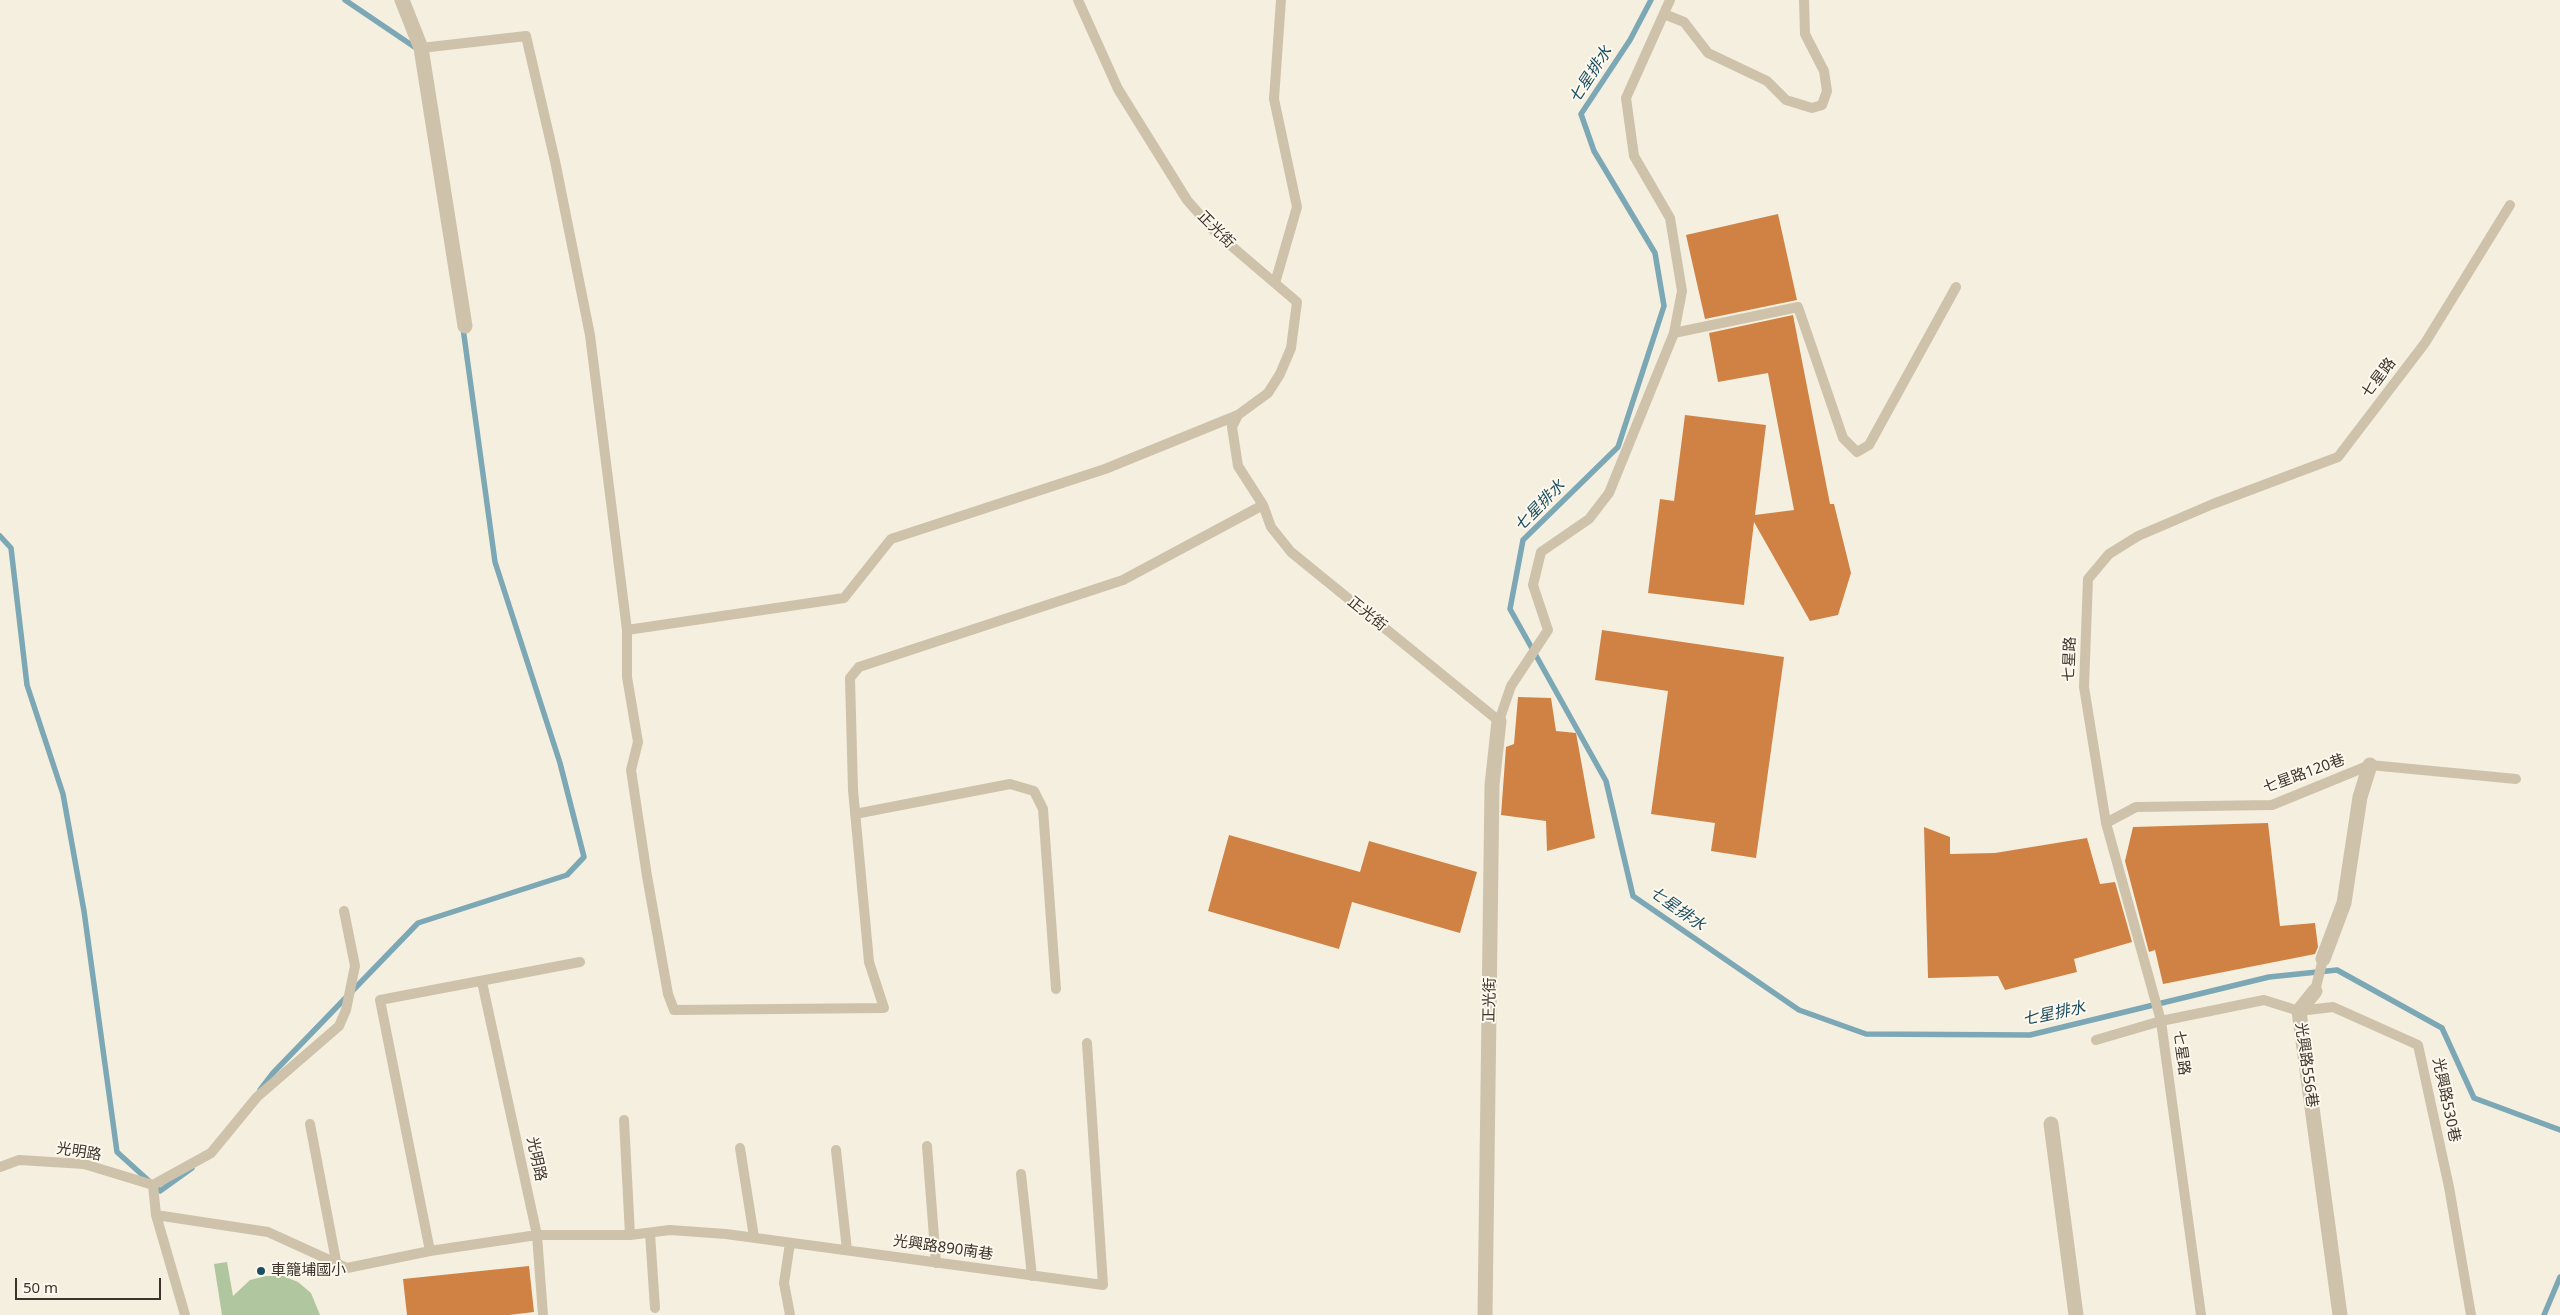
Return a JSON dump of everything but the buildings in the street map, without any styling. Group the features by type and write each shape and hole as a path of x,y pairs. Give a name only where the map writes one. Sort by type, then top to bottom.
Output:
{"street":[{"path":"402,0 421,48 465,326"},
{"name":"正光街","path":"1485,1315 1491,819 1499,721"},
{"name":"光興路556巷","path":"2324,959 2344,903 2360,797 2370,765"},
{"name":"光興路556巷","path":"2314,990 2299,1011 2340,1315"},
{"path":"2051,1124 2076,1315"}],"lane":[{"name":"正光街","path":"1078,0 1118,89 1187,200 1215,232 1296,302 1291,348 1268,393 1238,415 1232,427 1238,466 1263,505 1271,526 1291,552 1499,721"},
{"path":"1275,283 1297,206 1274,100 1281,0"},
{"path":"1499,721 1511,686 1548,630 1533,585 1541,552 1589,519 1608,494 1674,333 1682,291 1670,218 1634,156 1626,98 1670,0"},
{"path":"1664,14 1684,22 1708,53 1767,81 1786,100 1812,108 1822,104 1827,92 1824,71 1805,34 1804,0"},
{"path":"421,48 526,36 555,161 590,335 627,630 627,677 638,742 631,770 648,886 668,994 674,1010 884,1008 869,962 855,814 850,678 859,668 1123,580 1263,505"},
{"name":"七星路","path":"2201,1315 2161,1019 2106,823 2084,687 2088,579 2109,554 2138,536 2213,504 2338,457 2424,343 2510,205"},
{"path":"1674,333 1798,308 1843,438 1857,452 1869,445 1956,287"},
{"path":"627,630 844,598 891,539 1105,469 1238,415"},
{"name":"七星路120巷","path":"2106,823 2136,807 2272,804 2370,765 2516,780"},
{"path":"855,814 1010,784 1034,791 1043,809 1056,989"},
{"path":"186,1315 156,1215 153,1185 211,1153 257,1097 339,1026 346,1010 355,966 344,911"},
{"name":"光興路556巷","path":"2314,990 2324,959"},
{"path":"430,1251 380,1000 580,962"},
{"name":"光明路","path":"482,982 538,1235 543,1315"},
{"name":"光興路530巷","path":"2096,1040 2161,1019 2264,1000 2299,1011 2333,1007 2418,1045 2449,1186 2471,1315"},
{"name":"光興路890南巷","path":"538,1235 630,1235 670,1230 754,1237 1103,1285 1086,1043"},
{"path":"624,1120 630,1235"},
{"path":"310,1124 336,1261"},
{"path":"927,1146 936,1262"},
{"path":"740,1148 754,1237"},
{"path":"836,1150 847,1250"},
{"name":"光明路","path":"0,1167 18,1160 84,1164 153,1185"},
{"path":"1021,1174 1032,1276"},
{"path":"156,1215 268,1232 336,1261 347,1268 430,1251 538,1235"},
{"path":"650,1233 655,1308"},
{"path":"790,1243 784,1283 790,1315"}],"green space":[{"path":"227,1262 233,1296 250,1280 266,1276 283,1276 298,1282 311,1293 320,1315 222,1315 214,1264"}],"waterway":[{"path":"345,0 416,48"},
{"name":"七星排水","path":"1651,0 1630,40 1581,114 1594,151 1655,253 1664,306 1618,447 1523,540 1510,609 1606,781 1633,896 1799,1010 1866,1034 2030,1035 2269,977 2337,970 2442,1028 2474,1098 2560,1130"},
{"path":"260,1090 273,1073 418,923 567,875 584,857 560,763 495,562 463,328"},
{"path":"0,536 11,548 27,685 63,794 84,911 117,1152 160,1191 192,1168"},
{"name":"七星排水","path":"2544,1315 2560,1277"}],"place":[{"name":"車籠埔國小","path":"261,1271"}]}
